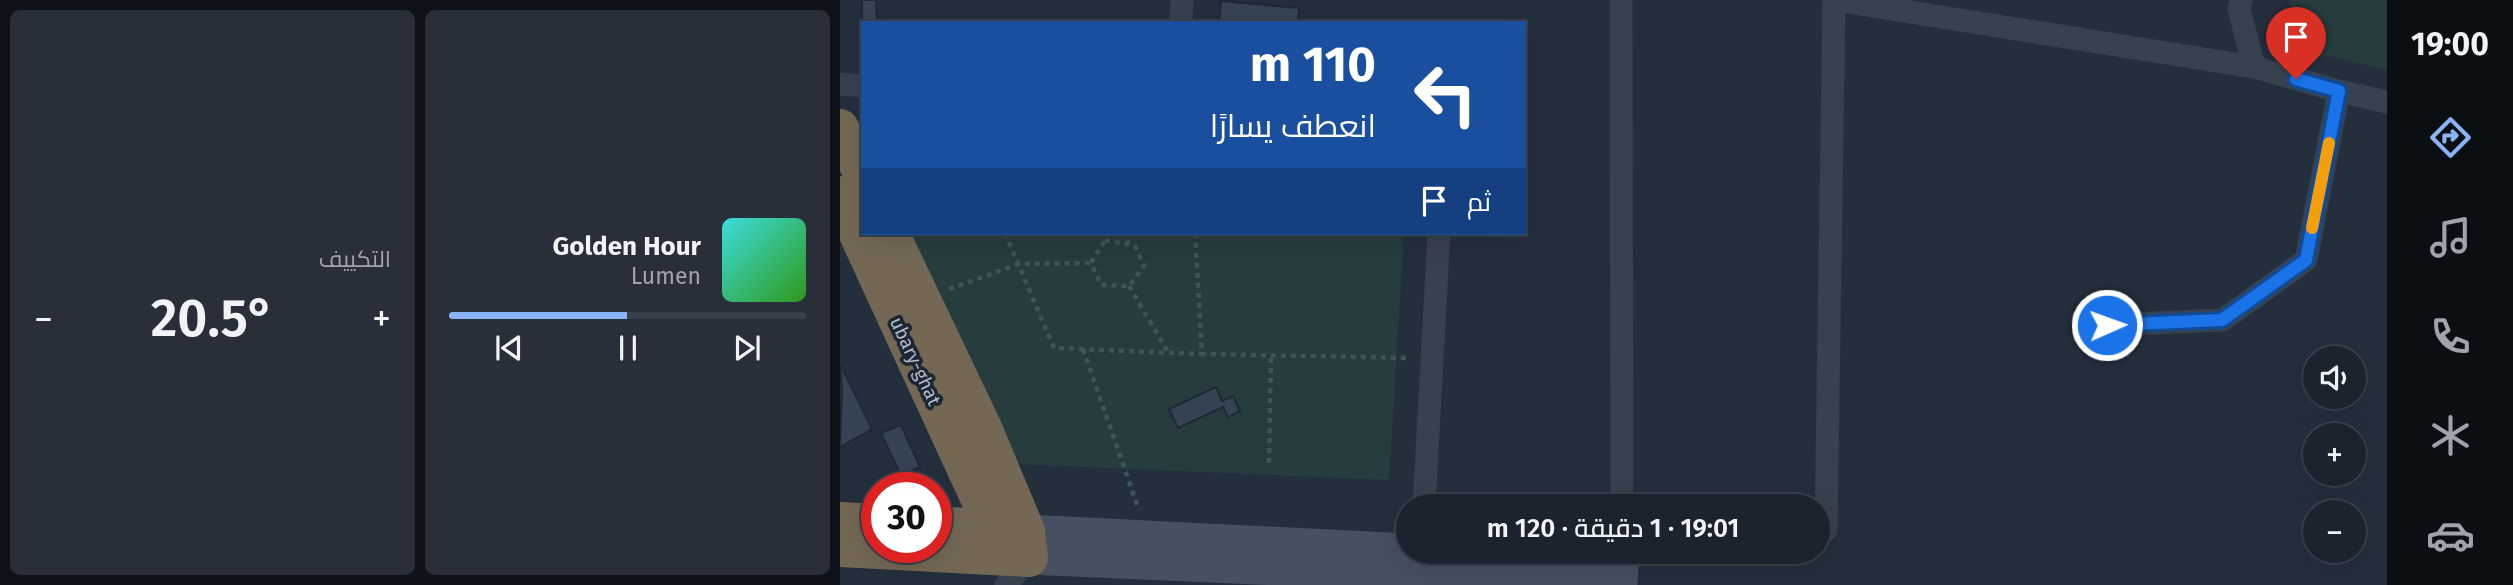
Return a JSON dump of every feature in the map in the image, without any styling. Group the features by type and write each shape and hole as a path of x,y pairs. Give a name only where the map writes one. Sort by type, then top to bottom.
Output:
{"highway":[{"path":"840,128 861,171"},
{"name":"ubary-ghat","path":"840,195 1008,557"},
{"name":"ubary-ghat","path":"891,235 983,428 1008,557"},
{"path":"840,521 861,522"},
{"path":"952,532 1008,557"},
{"path":"840,548 1008,557"}],"street":[{"path":"1181,21 1182,0"},
{"path":"1621,0 1622,494"},
{"path":"1827,494 1835,0 2254,67 2387,102"},
{"path":"2241,0 2239,9 2254,67"},
{"path":"840,84 861,86"},
{"path":"2107,325 2222,320 2306,260 2339,91"},
{"path":"1425,494 1439,235"},
{"path":"1008,557 1149,537 1421,565"},
{"path":"1008,557 1421,565 1625,573"}],"path":[{"path":"1006,235 1054,348 1432,358"},
{"path":"1126,244 1133,235"},
{"path":"1195,235 1202,354"},
{"path":"1091,263 1105,240 1135,246 1144,266 1129,286"},
{"path":"922,299 1019,264 1091,263"},
{"path":"1091,263 1101,285 1129,286"},
{"path":"1129,286 1169,353"},
{"path":"1083,349 1149,537"},
{"path":"1269,463 1271,355"}],"green space":[{"path":"2291,0 2387,0 2387,70 2282,45"},
{"path":"901,235 1404,235 1389,480 1010,464"}],"building":[{"path":"862,0 876,0 877,21 862,21"},
{"path":"1221,1 1299,8 1298,21 1219,21"},
{"path":"840,364 872,429 840,447 842,391"},
{"path":"1216,387 1222,401 1233,396 1240,411 1228,417 1223,407 1178,428 1169,409"},
{"path":"901,425 920,467 909,472 899,472 881,433"}],"slow traffic":[{"path":"2312,228 2329,143"}],"route":[{"path":"2107,325 2222,320 2306,260 2339,91 2296,79"}]}
